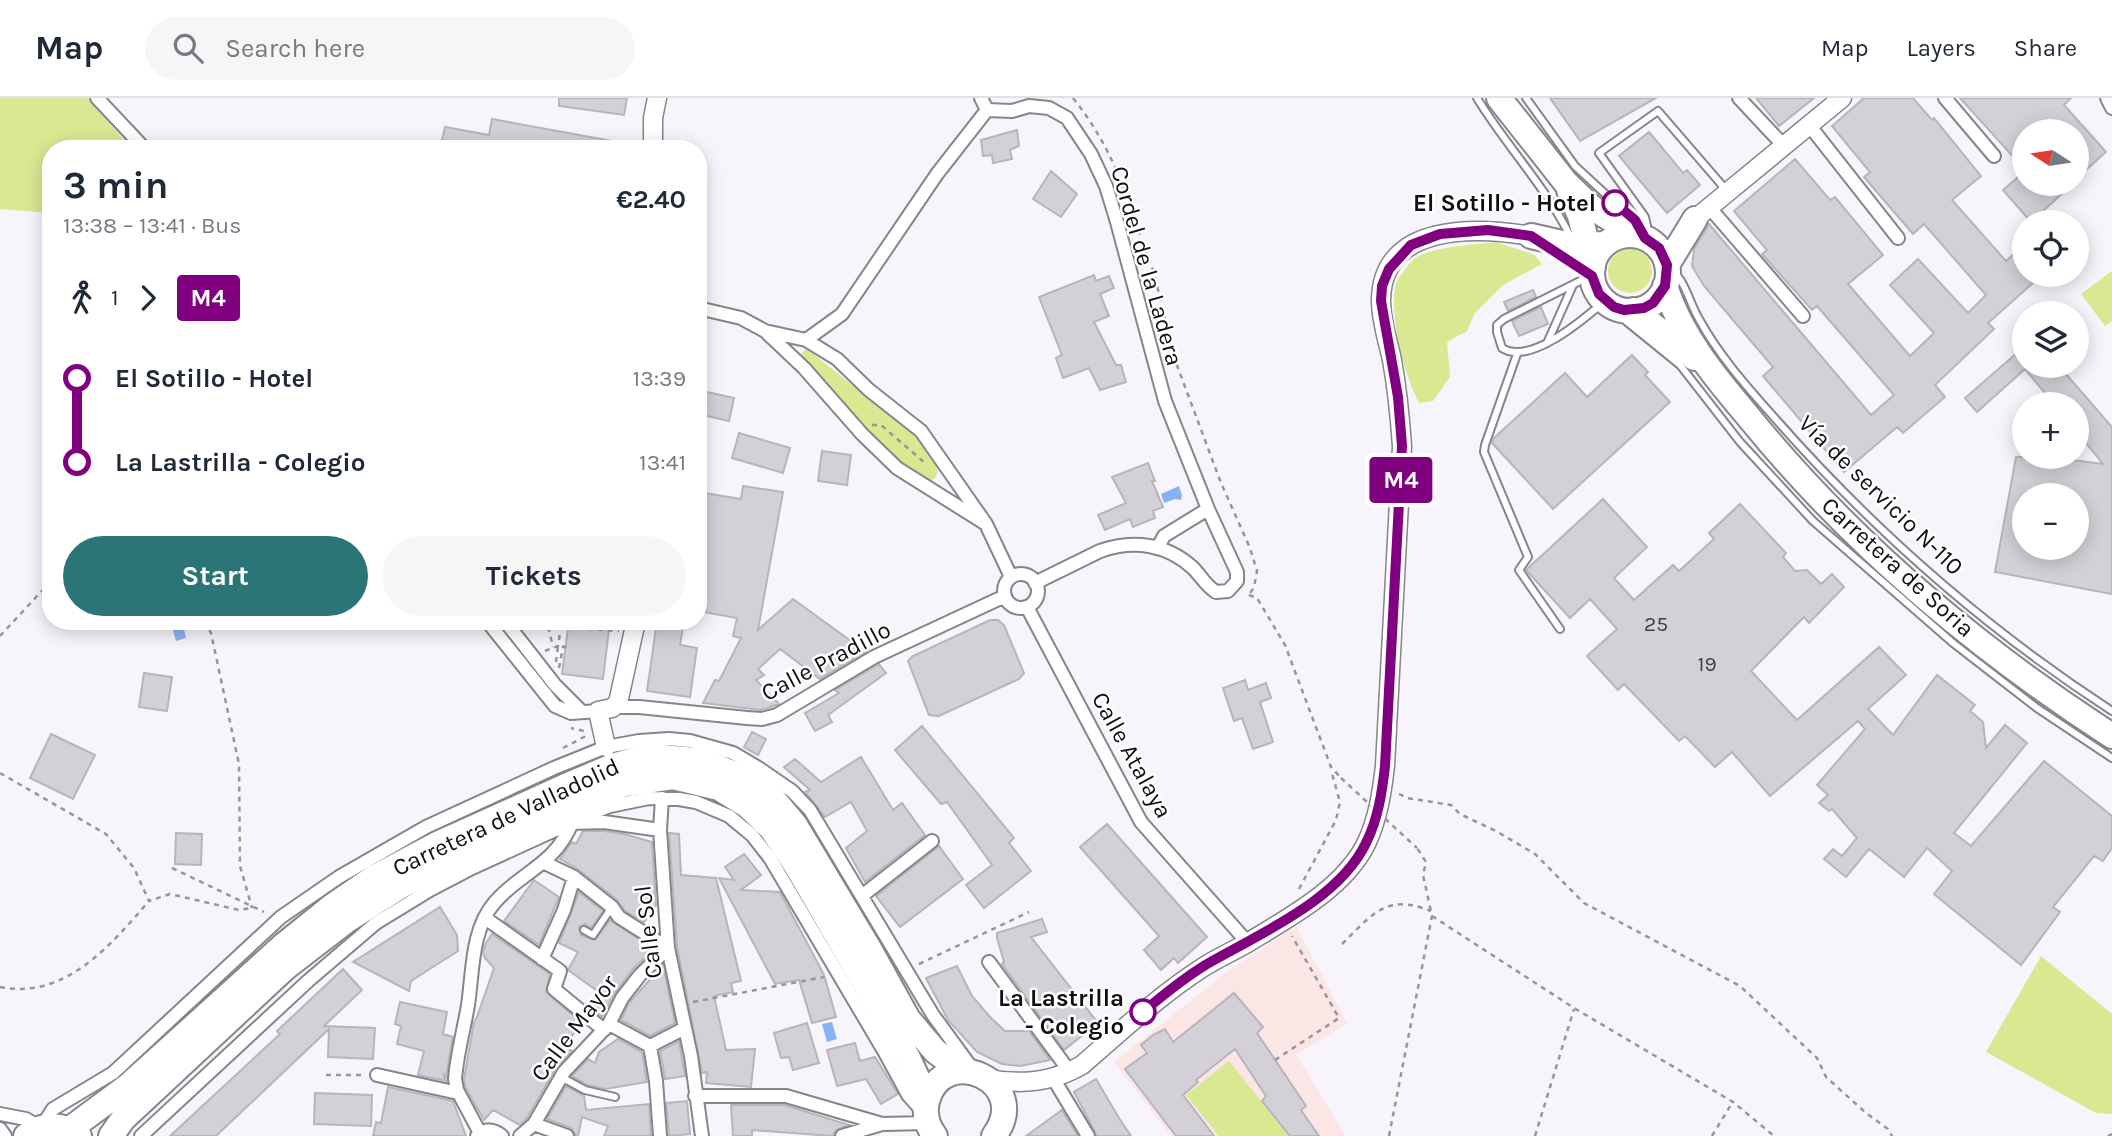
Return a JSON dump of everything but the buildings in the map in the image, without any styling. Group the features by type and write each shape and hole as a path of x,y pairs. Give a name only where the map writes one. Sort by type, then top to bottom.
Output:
{"highway":[{"path":"1499,98 1566,183 1591,207 1659,248 1666,276"},
{"path":"1566,183 1580,216 1586,259 1599,294 1618,306 1653,303 1702,213"},
{"path":"1586,259 1620,236 1641,237 1702,213"},
{"path":"1531,236 1586,259"},
{"path":"1531,236 1586,259"},
{"name":"Carretera de Soria","path":"1666,276 1670,301 1690,340 1710,370 1792,470 1862,540 1989,649 2048,694 2112,736"},
{"name":"Carretera de Soria","path":"1618,306 1710,370"},
{"name":"Carretera de Valladolid","path":"75,1133 285,944 331,907 375,877 435,845 546,794 615,765 650,757 695,760 720,768 744,778 775,801 795,825 908,1019 935,1051 976,1074"},
{"name":"Carretera de Valladolid","path":"111,1136 124,1119 285,968 346,921 401,886 517,830 624,784 673,777 719,788 748,806 771,828 796,865 908,1058 929,1118"},
{"path":"929,1118 941,1079 976,1074 998,1090 1002,1126"},
{"path":"34,1132 56,1126 75,1133"}],"main road":[{"path":"653,140 657,98"},
{"path":"1702,213 1842,98"},
{"path":"976,1074 1031,1082 1061,1075 1082,1065 1182,981 1205,965 1248,943 1320,896 1354,862 1366,845 1383,786 1402,446 1398,397 1382,314 1382,286 1389,269 1399,256 1411,245 1425,239 1440,234 1488,230 1531,236"},
{"path":"606,747 590,712 616,707 629,663 629,630"},
{"path":"1002,1126 1031,1082"}],"street":[{"path":"97,98 137,140"},
{"path":"1739,98 1784,146"},
{"path":"1945,98 1994,156"},
{"path":"2107,98 2112,108"},
{"name":"Cordel de la Ladera","path":"806,340 842,314 984,104 1012,111 1029,106 1049,108 1067,118 1091,154 1106,186 1165,401 1208,509 1237,572 1237,581 1232,589"},
{"path":"1809,125 1898,238"},
{"path":"1702,213 1803,316"},
{"path":"707,310 741,318 765,331 804,368 862,434 897,468 986,524"},
{"path":"765,331 806,340 836,359 869,390 921,431 986,524 1011,577"},
{"path":"1158,547 1162,537 1208,509"},
{"path":"1035,583 1111,547 1138,544 1158,547 1177,556 1212,590 1224,592 1232,589"},
{"path":"1027,575 1035,583 1036,596 1027,607 1011,605 1004,596 1005,586 1011,577 1027,575"},
{"name":"Calle Pradillo","path":"616,707 762,719 777,715 874,657 1004,596"},
{"name":"Calle Atalaya","path":"1027,607 1140,822 1248,943"},
{"path":"494,630 555,706 566,712 590,712"},
{"path":"512,630 555,684 590,712"},
{"name":"Carretera de Valladolid","path":"34,1132 53,1109 113,1073 275,922 339,877 426,827 554,768 606,747 669,739 690,741 733,753 792,791 810,810 906,970 976,1074"},
{"name":"Carretera de Valladolid","path":"141,1136 308,981 376,923 461,873 610,806 633,800 662,798 679,799 713,808 729,816 752,835 784,881 908,1095 929,1118"},
{"name":"Calle Sol","path":"662,798 660,830 668,948 691,1056 702,1136"},
{"path":"502,1136 491,1130 478,1135 455,1085 475,952 485,918 494,903 545,863 565,839 572,823 604,822 660,830"},
{"path":"863,895 932,841"},
{"path":"545,863 574,877 612,907 619,916 668,948"},
{"path":"542,959 564,910 574,877"},
{"path":"485,918 559,971 554,989 606,1027 650,1046"},
{"name":"Calle Mayor","path":"520,1136 534,1124 561,1077 606,1027 622,998 640,975 668,948"},
{"path":"989,962 1061,1075 1088,1136"},
{"path":"650,1046 685,1028"},
{"path":"650,1046 660,1136"},
{"path":"377,1075 458,1093"},
{"path":"695,1096 786,1096 862,1124 929,1118"},
{"path":"0,1114 26,1119 34,1132"},
{"path":"534,1124 567,1136"},
{"path":"842,1136 862,1124"},
{"path":"0,1129 5,1136"}],"lane":[{"path":"1477,98 1499,134 1562,217 1586,259"},
{"path":"1526,98 1575,166 1594,186 1635,220 1641,237"},
{"path":"1641,237 1647,226 1644,217 1599,153 1658,111 1728,192"},
{"path":"1548,341 1586,259"},
{"path":"1586,259 1497,325 1502,348 1517,354 1527,352 1618,306 1628,322 1680,365 1740,442 1813,522 1953,643 2036,708 2112,758"},
{"name":"Vía de servicio N-110","path":"1666,276 1678,275 1697,317 1714,343 1824,474 1983,619 2112,711"},
{"path":"1517,354 1484,452 1528,557 1519,570 1560,629"},
{"path":"584,930 593,935 612,907"},
{"path":"561,1077 585,1090 615,1097"}],"path":[{"path":"1073,98 1107,148 1140,230 1154,272 1175,360 1257,571 1249,596"},
{"path":"869,425 881,425 925,463"},
{"path":"1232,589 1256,598 1285,645 1331,767 1340,802 1336,820 1295,897"},
{"path":"0,636 42,591"},
{"path":"209,630 239,764 240,866 252,908"},
{"path":"549,630 550,648 562,647"},
{"path":"560,666 561,630"},
{"path":"555,669 562,647"},
{"path":"1331,767 1417,848 1426,862 1423,875 1432,916 1389,1136"},
{"path":"0,773 106,834 134,868 149,901"},
{"path":"1383,786 1406,798 1451,805 1460,814 1535,854 1584,903 1741,986 1817,1058 1826,1077 1888,1129 1892,1136"},
{"path":"173,868 252,908"},
{"path":"0,987 36,988 66,979 106,947 149,901 170,894 239,911 252,908"},
{"path":"1342,944 1383,907 1395,903 1415,905 1431,911"},
{"path":"906,970 1029,912"},
{"path":"1432,916 1574,1008 1733,1102 1774,1136"},
{"path":"1275,1059 1339,1018 1287,927"},
{"path":"680,1004 832,976"},
{"path":"1535,1136 1574,1008"},
{"path":"326,1076 377,1075"},
{"path":"1712,1136 1733,1102"}],"shaded area":[{"path":"1296,926 1347,1023 1296,1055 1346,1136 1171,1136 1114,1062 1228,971"}],"green space":[{"path":"0,98 87,98 124,140 42,140 42,212 0,209"},
{"path":"1496,242 1535,255 1542,264 1503,285 1475,313 1467,331 1447,342 1450,377 1433,401 1419,403 1408,377 1396,331 1396,284 1411,262 1425,253"},
{"path":"1630,249 1645,256 1652,271 1645,286 1630,293 1615,286 1608,271 1615,256"},
{"path":"2112,271 2112,321 2105,326 2089,301 2081,294"},
{"path":"807,349 916,436 936,466 938,472 935,478 930,481 898,464 800,360 803,351"},
{"path":"2041,956 2112,1014 2112,1114 2096,1113 1986,1052"},
{"path":"1229,1061 1289,1136 1219,1136 1186,1095"}],"water":[{"path":"1179,486 1181,500 1164,503 1161,494"},
{"path":"173,630 184,630 186,638 176,641"},
{"path":"832,1022 837,1039 827,1042 822,1024"}],"bus line":[{"name":"M4","path":"1143,1012 1205,965 1248,943 1320,896 1354,862 1366,845 1374,824 1382,797 1385,766 1402,446 1398,397 1381,301 1382,286 1389,269 1411,245 1440,234 1488,230 1507,232 1531,236 1592,276 1599,294 1614,307 1624,310 1644,308 1653,303 1665,286 1667,265 1659,248 1645,238 1635,220 1615,203"}],"place":[{"name":"El Sotillo - Hotel","path":"1615,203"},
{"name":"La Lastrilla - Colegio","path":"1143,1012"}]}
